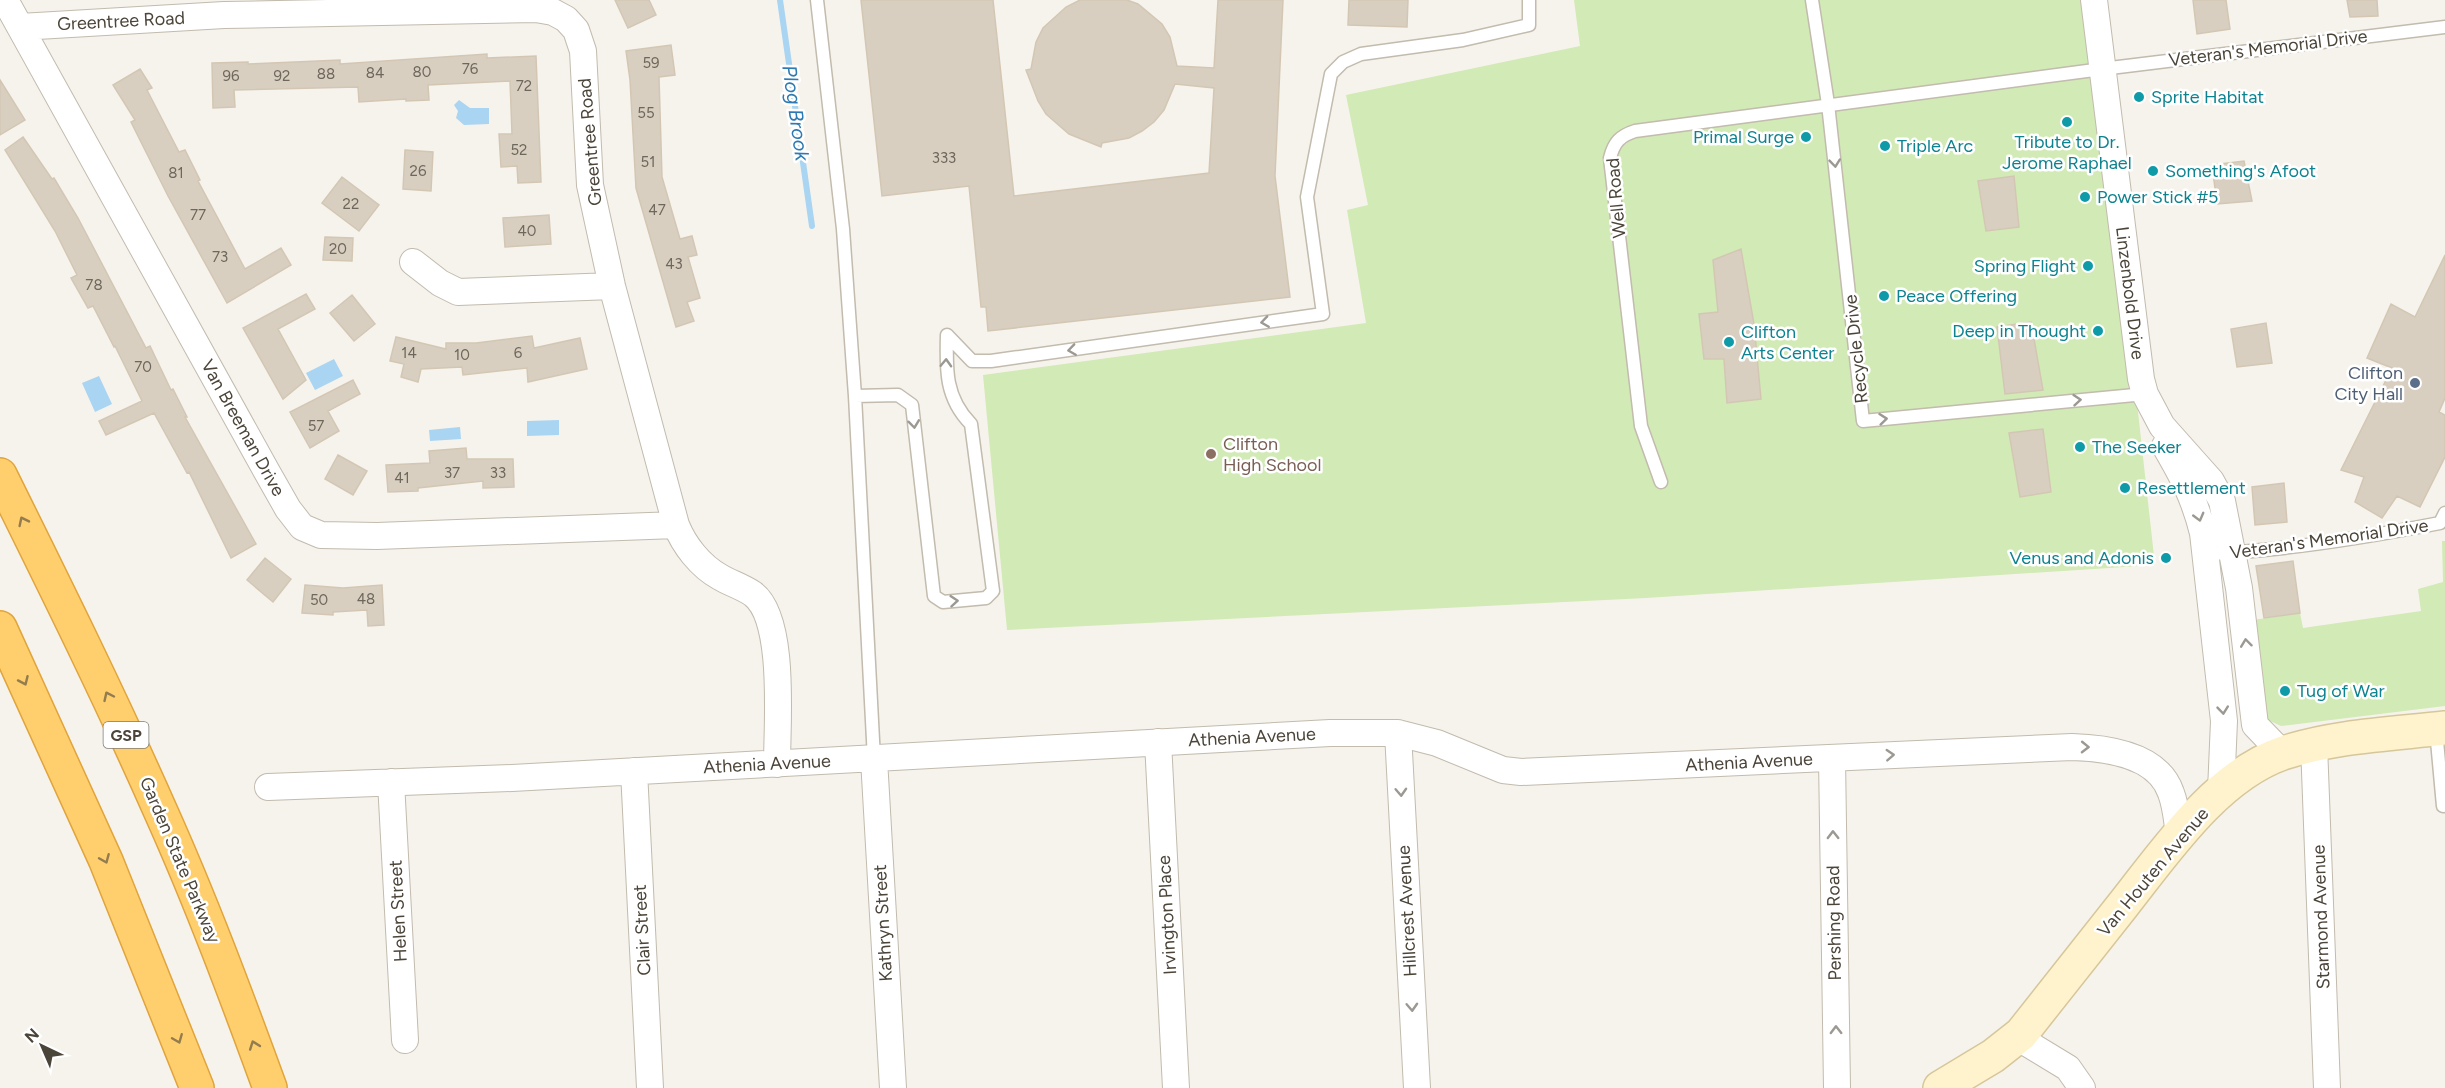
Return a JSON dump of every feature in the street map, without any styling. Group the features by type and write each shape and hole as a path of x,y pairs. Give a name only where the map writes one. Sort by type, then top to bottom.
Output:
{"highway":[{"name":"Garden State Parkway","path":"0,475 77,630 161,811 238,1001 270,1088"},
{"path":"0,628 106,861 197,1088"}],"main road":[{"name":"Van Houten Avenue","path":"1940,1088 1993,1056 2017,1037 2179,834 2221,791 2253,767 2282,753 2334,740 2440,729"}],"street":[{"name":"Van Breeman Drive","path":"4,0 267,472 288,509 302,527 321,535 377,536 676,525"},
{"name":"Linzenbold Drive","path":"2094,0 2097,69 2139,361 2148,400 2165,446 2187,483 2195,502 2206,554 2224,721 2221,791"},
{"name":"Greentree Road","path":"20,27 224,15 536,9 553,12 566,19 576,30 583,51 590,185 612,286 676,525 682,541 706,567 718,576 753,594 764,606 773,630 776,652 777,764"},
{"path":"413,262 440,283 458,292 612,286"},
{"name":"Linzenbold Drive","path":"2148,400 2162,426 2211,481 2222,501 2239,588 2255,725 2282,753"},
{"name":"Athenia Avenue","path":"268,787 777,764 1330,733 1398,733 1437,743 1503,770 1521,772 2098,747 2120,752 2155,770 2171,792 2179,834"},
{"name":"Hillcrest Avenue","path":"1398,733 1417,1088"},
{"name":"Irvington Place","path":"1158,742 1176,1088"},
{"name":"Starmond Avenue","path":"2314,746 2327,1088"},
{"name":"Pershing Road","path":"1832,758 1837,1088"},
{"name":"Kathryn Street","path":"874,759 893,1088"},
{"name":"Clair Street","path":"634,771 650,1088"},
{"name":"Helen Street","path":"391,782 405,1040"},
{"path":"2017,1037 2067,1068 2082,1088"}],"lane":[{"path":"817,0 843,229 855,396 874,759"},
{"path":"855,396 898,395 912,405 934,596 943,602 986,598 993,591 971,424 964,417 949,391 946,375 947,335 972,361 991,361 1323,314 1306,197 1331,74 1343,62 1362,54 1463,40 1529,25 1528,0"},
{"path":"1812,0 1828,104"},
{"name":"Veteran's Memorial Drive","path":"2097,69 2445,27"},
{"name":"Well Road","path":"1661,482 1641,426 1610,158 1612,146 1622,136 1635,131 2097,69"},
{"name":"Recycle Drive","path":"1828,104 1863,421 2006,405 2148,400"},
{"name":"Veteran's Memorial Drive","path":"2206,554 2254,552 2408,529 2440,523 2445,513"},
{"path":"2440,729 2443,806"}],"green space":[{"path":"1574,0 2083,0 2138,412 2155,565 1646,598 1007,630 983,375 1366,323 1347,210 1368,205 1346,95 1580,46"},
{"path":"2442,541 2445,541 2445,706 2281,726 2266,719 2253,620 2300,613 2303,628 2421,611 2418,589 2443,582"}],"water":[{"path":"459,100 470,108 489,108 489,124 464,125 456,118 458,111 454,105"},
{"path":"334,359 343,376 315,390 306,373"},
{"path":"99,376 112,404 95,412 82,383"},
{"path":"559,420 559,435 527,436 527,421"},
{"path":"460,427 461,439 430,441 429,430"}],"building":[{"path":"615,0 649,0 656,15 628,28"},
{"path":"861,0 993,0 1014,196 1209,173 1214,88 1175,84 1164,110 1154,122 1129,138 1102,143 1101,147 1069,134 1046,114 1038,101 1026,70 1031,69 1036,42 1043,28 1066,7 1080,0 1127,0 1138,4 1162,24 1170,37 1177,66 1214,68 1218,0 1283,0 1275,176 1290,297 988,331 986,307 981,307 969,186 882,196"},
{"path":"1349,0 1408,0 1407,27 1348,25"},
{"path":"2193,0 2226,0 2230,29 2197,34"},
{"path":"2347,0 2377,0 2378,16 2350,17"},
{"path":"671,45 675,75 659,77 662,177 680,239 692,236 697,255 688,257 700,298 687,302 694,321 676,327 636,188 630,80 626,51"},
{"path":"487,54 487,58 536,56 541,182 518,183 517,166 501,167 499,134 512,134 510,81 428,85 429,100 406,101 406,99 359,102 358,87 234,90 235,107 213,108 212,63 248,62 248,64 340,60 340,64"},
{"path":"140,69 152,88 147,90 179,152 185,150 200,180 198,181 245,269 281,248 291,265 227,303 168,196 131,122 135,120 113,85"},
{"path":"0,80 25,120 0,135"},
{"path":"23,137 52,179 54,178 78,218 146,348 150,346 187,417 185,417 256,544 231,558 189,472 187,473 154,413 106,435 99,421 142,401 93,306 88,308 71,278 77,275 55,231 5,150"},
{"path":"405,150 433,152 431,191 403,189"},
{"path":"2244,161 2252,201 2217,204 2212,165"},
{"path":"2014,176 2019,227 1986,231 1978,181"},
{"path":"342,177 379,205 359,231 322,203"},
{"path":"549,215 551,244 505,247 503,218"},
{"path":"325,237 353,238 352,261 323,260"},
{"name":"Clifton Arts Center","path":"1741,249 1754,324 1761,399 1727,403 1724,359 1704,359 1699,314 1718,312 1713,260"},
{"name":"Clifton City Hall","path":"2445,255 2445,398 2439,412 2445,415 2445,457 2420,507 2397,496 2382,518 2355,502 2364,477 2341,470 2392,368 2367,358 2391,304 2415,317"},
{"path":"306,294 315,309 278,329 306,380 283,399 243,328"},
{"path":"352,295 375,324 354,341 330,313"},
{"path":"2031,322 2043,390 2005,394 1997,327"},
{"path":"2266,323 2272,363 2237,367 2231,329"},
{"path":"532,336 534,348 580,338 587,369 528,382 527,368 463,375 462,367 421,369 418,382 401,377 404,364 390,361 396,337 446,349 446,343 476,343"},
{"path":"353,380 360,394 328,411 339,431 310,448 290,412"},
{"path":"2043,429 2051,492 2020,497 2009,433"},
{"path":"466,448 467,459 513,459 514,487 483,488 483,481 418,488 418,491 388,492 386,465 430,463 429,451"},
{"path":"338,455 367,471 353,495 325,479"},
{"path":"2284,483 2287,522 2255,525 2252,487"},
{"path":"265,558 291,579 273,602 247,580"},
{"path":"2293,561 2300,613 2264,618 2256,566"},
{"path":"305,585 343,588 382,585 384,625 368,626 367,610 333,612 333,615 302,613"}],"waterway":[{"name":"Plog Brook","path":"780,0 812,226"}],"place":[{"name":"Sprite Habitat","path":"2139,97"},
{"name":"Tribute to Dr. Jerome Raphael","path":"2067,122"},
{"name":"Primal Surge","path":"1806,137"},
{"name":"Triple Arc","path":"1885,146"},
{"name":"Something's Afoot","path":"2153,171"},
{"name":"Power Stick #5","path":"2085,197"},
{"name":"Spring Flight","path":"2088,266"},
{"name":"Peace Offering","path":"1884,296"},
{"name":"Deep in Thought","path":"2098,331"},
{"name":"Clifton Arts Center","path":"1729,342"},
{"name":"Clifton City Hall","path":"2415,383"},
{"name":"The Seeker","path":"2080,447"},
{"name":"Clifton High School","path":"1211,454"},
{"name":"Resettlement","path":"2125,488"},
{"name":"Venus and Adonis","path":"2166,558"},
{"name":"Tug of War","path":"2285,691"}]}
